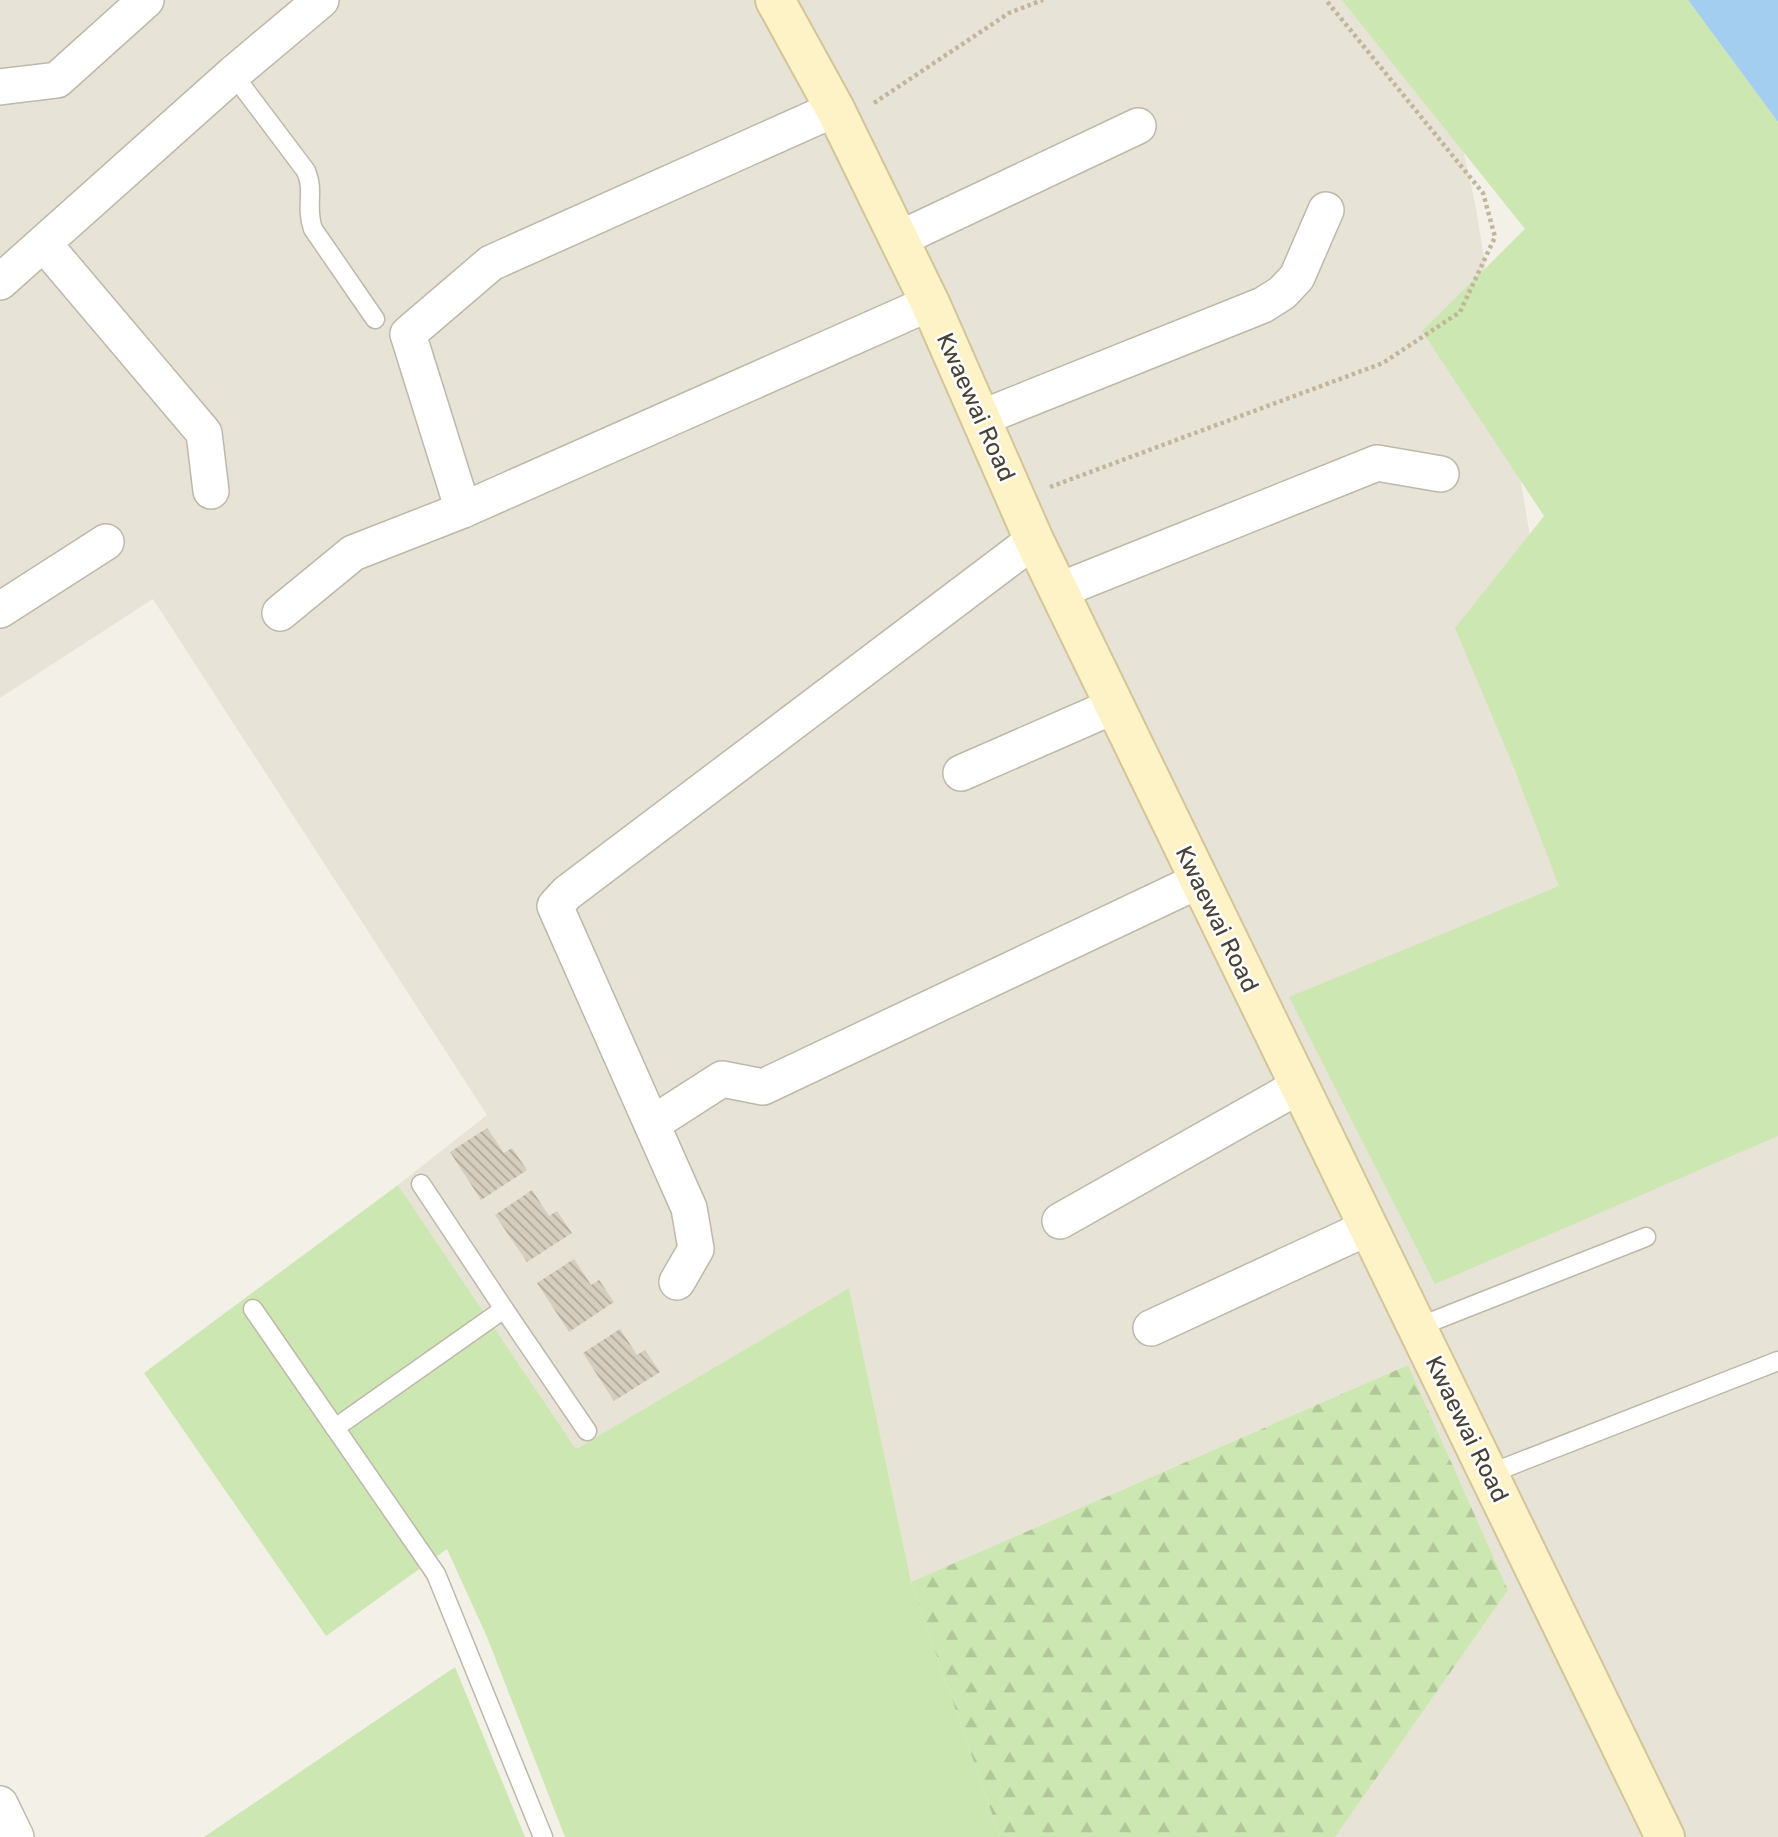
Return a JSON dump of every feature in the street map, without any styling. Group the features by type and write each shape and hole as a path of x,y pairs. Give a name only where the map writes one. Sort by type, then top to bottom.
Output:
{"street":[{"path":"0,87 57,80 146,0"},
{"path":"0,282 233,74 321,0"},
{"name":"Kwaewai Road","path":"775,0 839,117 899,239 1034,540 1665,1837"},
{"path":"463,510 408,334 491,263 839,117"},
{"path":"899,239 1138,126"},
{"path":"981,418 1263,305 1282,293 1297,276 1326,211"},
{"path":"44,244 204,433 211,491"},
{"path":"280,613 353,553 463,510 930,303"},
{"path":"1058,590 1377,463 1441,474"},
{"path":"677,1282 696,1249 689,1208 555,906 567,893 1034,540"},
{"path":"0,610 106,542"},
{"path":"961,773 1114,706"},
{"path":"652,1124 722,1079 763,1087 1198,881"},
{"path":"1060,1221 1299,1086"},
{"path":"1151,1328 1367,1228"},
{"path":"0,1804 16,1837"}],"lane":[{"path":"233,74 306,171 312,183 308,215 313,229 375,319"},
{"path":"421,1184 587,1431"},
{"path":"1418,1327 1646,1237"},
{"path":"253,1309 436,1574 543,1837"},
{"path":"335,1428 504,1309"},
{"path":"1489,1474 1778,1361"}],"path":[{"path":"839,117 1009,13 1043,0"}],"shaded area":[{"path":"0,0 1430,0 1475,203 1536,573 1778,1101 1778,1837 1335,1837 1508,1590 1408,1365 911,1582 849,1288 576,1449 398,1185 487,1115 153,599 0,698"}],"green space":[{"path":"1342,0 1688,0 1778,122 1778,1136 1435,1284 1289,997 1559,886 1512,763 1455,628 1544,516 1422,331 1525,229"},
{"path":"398,1185 576,1449 849,1288 911,1582 1000,1837 565,1837 487,1637 447,1549 326,1636 144,1373"},
{"path":"1408,1365 1508,1590 1335,1837 1000,1837 911,1582"},
{"path":"455,1667 525,1837 204,1837"}],"water":[{"path":"1688,0 1778,0 1778,122"}],"building":[{"path":"487,1128 504,1153 512,1148 527,1170 481,1200 450,1152"},
{"path":"532,1190 549,1216 557,1211 572,1233 527,1262 495,1215"},
{"path":"574,1259 591,1285 599,1280 614,1302 569,1332 537,1283"},
{"path":"620,1329 637,1355 645,1350 660,1372 614,1401 583,1353"}]}
